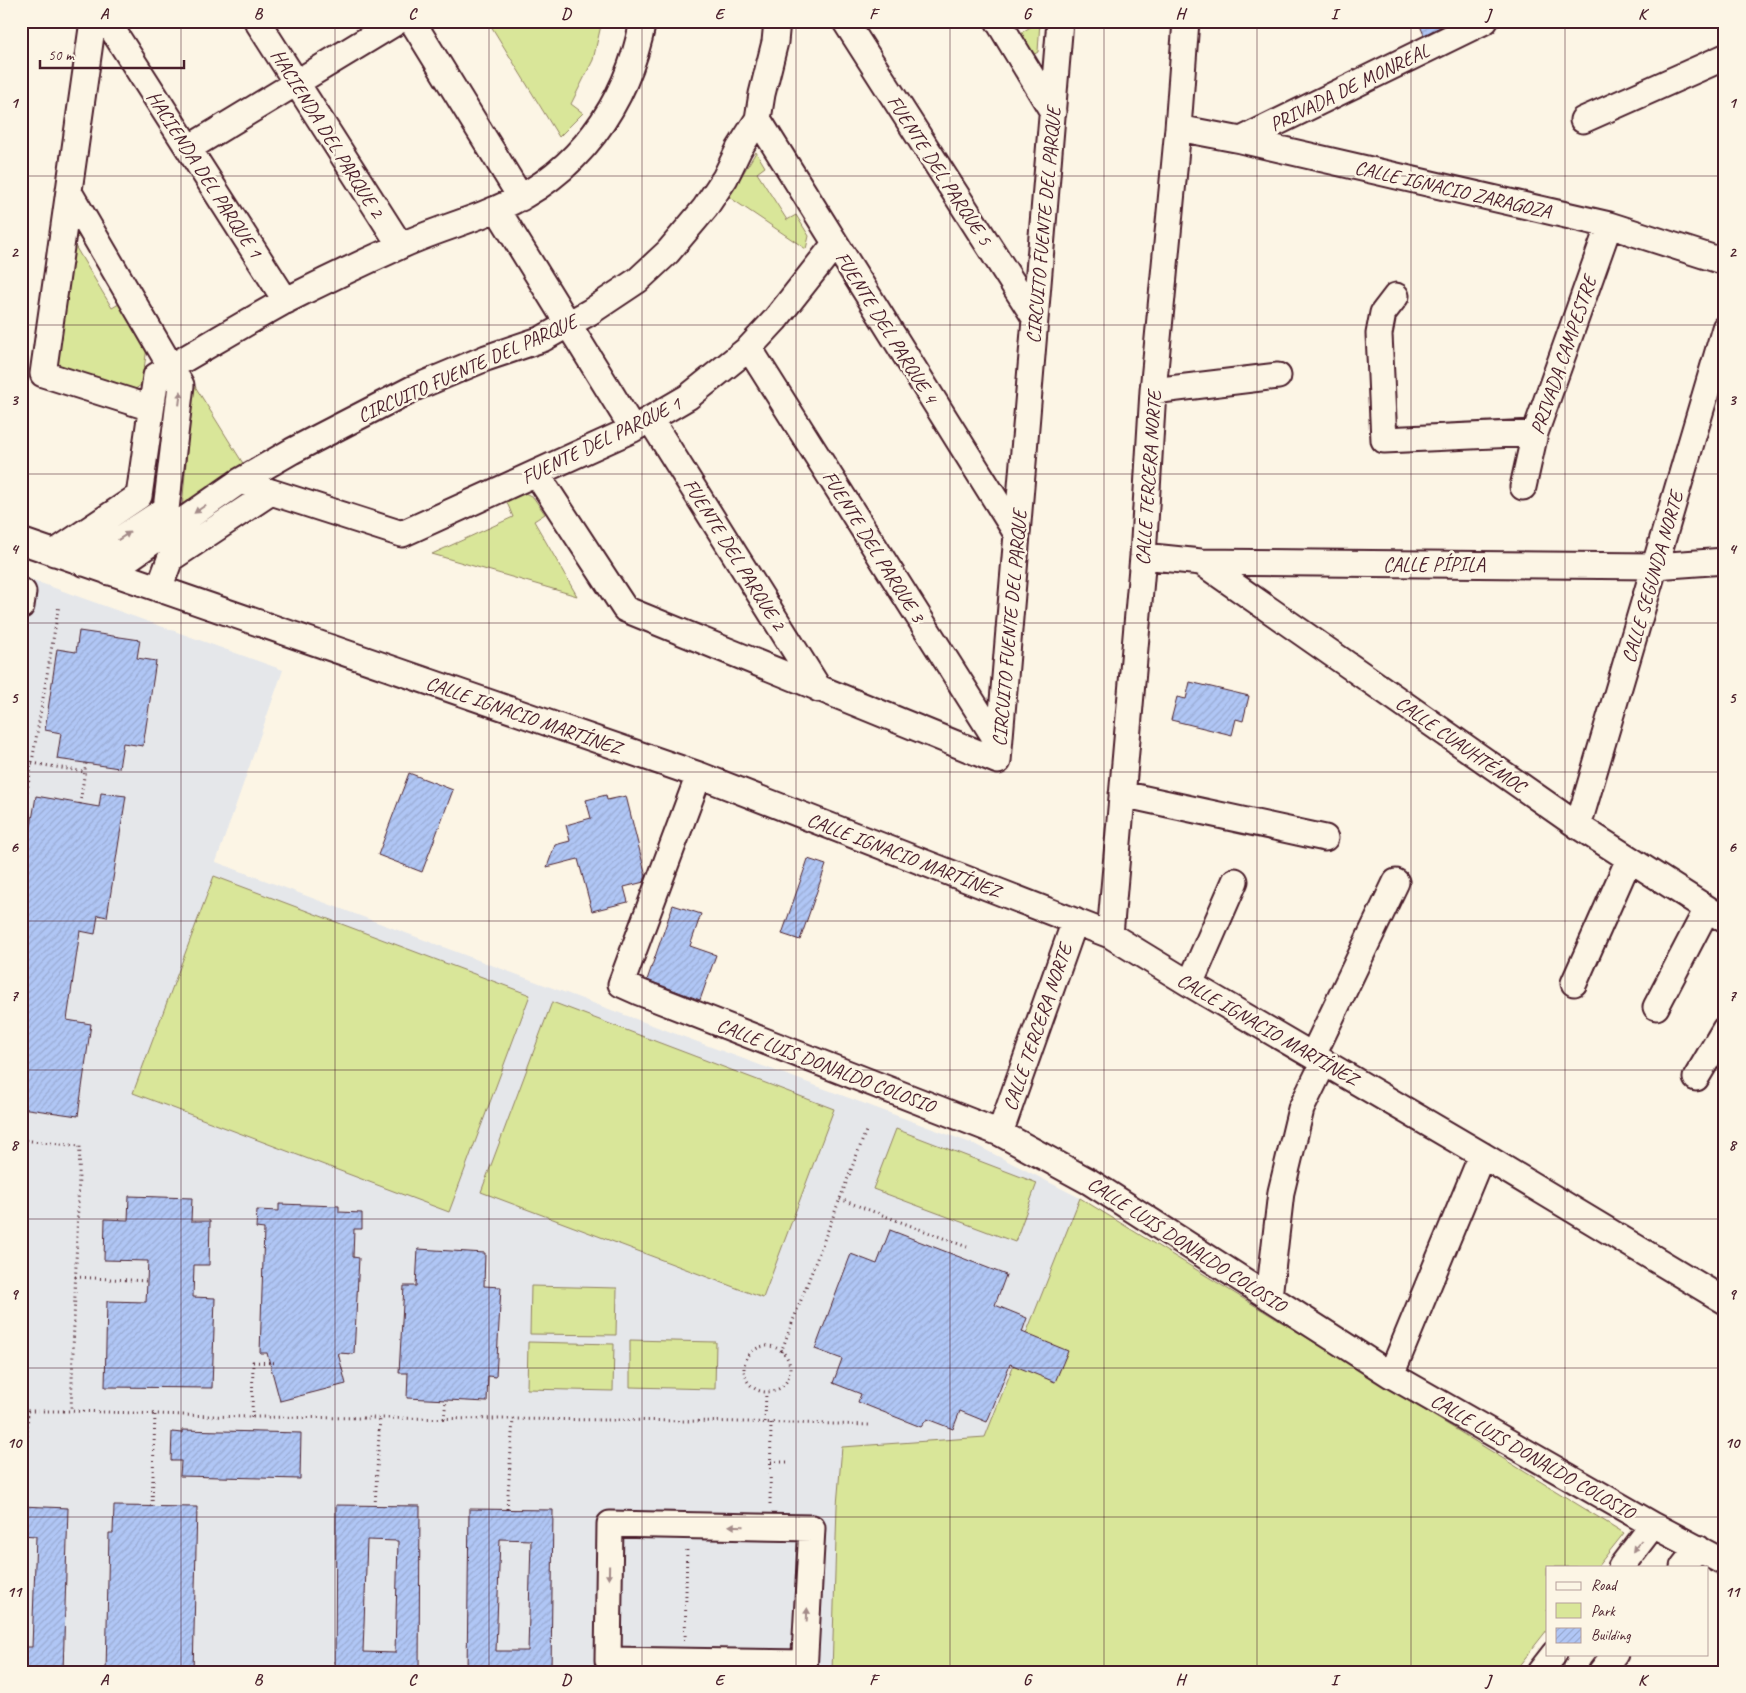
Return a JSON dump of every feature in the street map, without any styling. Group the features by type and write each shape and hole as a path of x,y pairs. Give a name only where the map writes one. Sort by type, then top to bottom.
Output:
{"street":[{"path":"93,21 43,374 151,408"},
{"name":"HACIENDA DEL PARQUE 1","path":"108,21 286,301"},
{"name":"HACIENDA DEL PARQUE 2","path":"257,21 400,246"},
{"path":"189,148 398,21"},
{"path":"412,21 521,198"},
{"path":"54,553 139,496 156,376 286,301 400,246 498,209 521,198 560,172 596,133 610,113 631,64 640,38 643,21"},
{"name":"CIRCUITO FUENTE DEL PARQUE","path":"109,572 240,481 292,450 391,398 486,358 542,339 614,298 638,280 668,252 705,208 725,178 739,149 758,119 775,42 777,21"},
{"name":"FUENTE DEL PARQUE 5","path":"845,21 1035,318"},
{"path":"998,21 1053,112"},
{"name":"CIRCUITO FUENTE DEL PARQUE","path":"536,473 624,609 998,761 1060,21"},
{"name":"CALLE TERCERA NORTE","path":"1110,935 1143,556 1152,391 1178,128 1186,21"},
{"name":"PRIVADA DE MONREAL","path":"1241,140 1485,21"},
{"path":"1583,120 1725,56"},
{"name":"FUENTE DEL PARQUE 4","path":"758,119 1017,534"},
{"name":"CALLE IGNACIO ZARAGOZA","path":"1178,128 1241,140 1609,225 1725,262"},
{"path":"69,192 181,385 166,509 83,562"},
{"name":"FUENTE DEL PARQUE 2","path":"498,209 568,325 641,424 820,688"},
{"name":"PRIVADA CAMPESTRE","path":"1523,487 1534,432 1609,225"},
{"name":"FUENTE DEL PARQUE 1","path":"270,492 402,534 641,424 688,397 749,348 775,320 835,244"},
{"path":"1396,296 1383,313 1379,334 1384,440 1534,432"},
{"name":"CALLE SEGUNDA NORTE","path":"1578,826 1725,328"},
{"name":"FUENTE DEL PARQUE 3","path":"749,348 999,744"},
{"path":"1152,391 1278,376"},
{"path":"240,481 270,492"},
{"path":"158,589 170,558 270,492"},
{"name":"CALLE IGNACIO MARTÍNEZ","path":"21,542 699,775 1110,935 1482,1155 1725,1302"},
{"name":"CALLE PÍPILA","path":"1143,556 1201,562 1655,566 1725,561"},
{"name":"CALLE CUAUHTÉMOC","path":"1201,562 1578,826 1716,914"},
{"path":"21,592 23,592 21,606"},
{"name":"CALLE LUIS DONALDO COLOSIO","path":"699,775 621,984 1000,1133 1090,1182 1391,1375 1653,1525 1691,1557 1725,1563"},
{"path":"1122,794 1325,838"},
{"path":"1574,983 1629,859"},
{"path":"1190,984 1235,882"},
{"path":"1269,1297 1281,1192 1301,1109 1318,1058 1396,882"},
{"path":"1656,1006 1716,914"},
{"name":"CALLE TERCERA NORTE","path":"1000,1133 1075,921"},
{"path":"1696,1078 1725,1029"},
{"path":"1391,1375 1482,1155"},
{"path":"610,1524 687,1526 812,1528 804,1668 608,1660 610,1524"},
{"path":"1622,1566 1653,1525"},
{"path":"1540,1672 1552,1656"},
{"path":"1601,1672 1613,1656"}],"path":[{"path":"21,826 59,605"},
{"path":"32,763 85,772"},
{"path":"80,804 86,763"},
{"path":"781,1352 866,1131"},
{"path":"21,1140 80,1146 71,1410"},
{"path":"840,1199 967,1247"},
{"path":"75,1277 147,1281"},
{"path":"763,1346 770,1346 781,1352 788,1360 789,1375 780,1387 774,1391 766,1392 758,1391 747,1381 744,1367 750,1353 763,1346"},
{"path":"252,1417 254,1362 278,1363"},
{"path":"765,1422 766,1392"},
{"path":"444,1419 446,1400"},
{"path":"24,1506 28,1411 71,1410 252,1417 771,1422 871,1425"},
{"path":"152,1506 155,1414"},
{"path":"375,1506 380,1417"},
{"path":"507,1509 513,1419"},
{"path":"770,1504 771,1422"},
{"path":"771,1462 790,1462"},
{"path":"684,1662 687,1526"}],"shaded area":[{"path":"21,576 283,670 216,862 976,1145 1080,1198 1624,1533 1598,1566 1546,1566 1546,1631 1514,1672 21,1672"}],"green space":[{"path":"488,21 602,21 593,60 571,104 583,113 559,137"},
{"path":"1029,21 1040,21 1038,52 1033,55 1019,34 1032,26"},
{"path":"756,152 765,167 757,173 787,220 796,215 809,236 806,249 729,197"},
{"path":"74,229 83,234 72,241"},
{"path":"72,241 112,308 124,301 148,340 142,384 133,391 53,367"},
{"path":"193,383 244,465 182,508"},
{"path":"523,492 533,497 545,514 534,521 577,596 432,554 513,517 506,500"},
{"path":"214,876 530,995 449,1212 133,1093"},
{"path":"552,1002 834,1109 763,1298 481,1192"},
{"path":"896,1129 1037,1183 1015,1242 873,1189"},
{"path":"1080,1198 1624,1533 1598,1566 1546,1566 1546,1631 1514,1672 832,1672 837,1505 842,1447 985,1437"},
{"path":"531,1286 617,1288 616,1335 530,1334"},
{"path":"630,1340 716,1342 715,1389 630,1387"},
{"path":"528,1342 614,1344 613,1391 527,1389"}],"building":[{"path":"1418,21 1452,21 1424,35"},
{"path":"79,631 140,640 137,658 156,661 143,746 123,743 119,768 57,759 61,733 45,730 57,649 76,652"},
{"path":"1190,682 1249,696 1243,721 1236,719 1232,735 1171,720 1177,697 1186,699"},
{"path":"409,773 453,790 422,872 378,855"},
{"path":"101,793 126,796 107,917 98,915 95,934 80,931 67,1020 91,1024 78,1116 21,1108 21,933 26,904 21,903 21,886 36,796 99,807"},
{"path":"606,795 607,800 626,796 646,876 644,882 624,887 628,902 592,911 578,859 547,867 555,845 570,841 566,825 591,818 586,800"},
{"path":"808,859 826,865 800,940 782,934"},
{"path":"673,905 701,914 690,946 716,955 700,1000 647,980"},
{"path":"129,1196 192,1198 191,1221 210,1221 209,1265 194,1265 193,1297 215,1298 212,1388 105,1387 107,1301 146,1302 148,1261 104,1260 105,1219 128,1220"},
{"path":"279,1204 339,1206 339,1212 362,1213 362,1229 354,1229 353,1257 359,1258 354,1354 338,1353 346,1384 280,1401 267,1353 260,1353 264,1229 256,1228 257,1210 279,1211"},
{"path":"890,1230 1006,1275 995,1305 1027,1318 1022,1332 1068,1351 1055,1382 1010,1364 987,1422 960,1411 953,1429 927,1419 921,1427 858,1402 861,1394 833,1383 842,1359 815,1349 851,1254 877,1264"},
{"path":"418,1249 485,1253 484,1286 501,1287 496,1377 488,1376 487,1402 407,1398 408,1373 399,1373 404,1286 416,1286"},
{"path":"182,1430 301,1433 300,1479 180,1476 181,1461 171,1461 172,1432 182,1433"},
{"path":"336,1505 420,1506 419,1672 335,1672","holes":["367,1540 398,1541 395,1653 363,1652"]},
{"path":"21,1506 68,1508 63,1672 21,1672 21,1647 32,1647 36,1536 21,1535"},
{"path":"114,1506 197,1507 193,1672 106,1672 109,1533 113,1533"},
{"path":"469,1509 553,1510 551,1672 467,1672","holes":["500,1539 531,1540 528,1651 496,1651"]}]}
